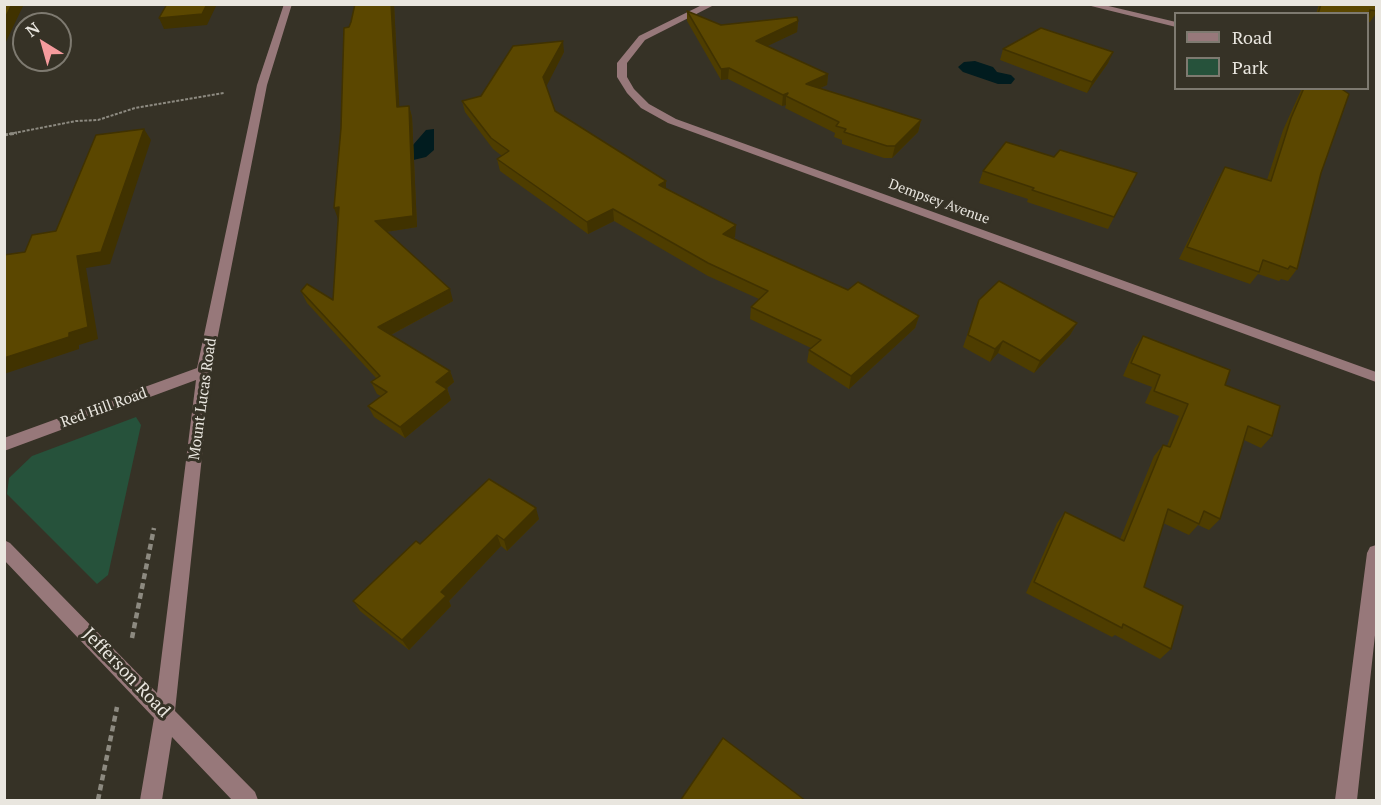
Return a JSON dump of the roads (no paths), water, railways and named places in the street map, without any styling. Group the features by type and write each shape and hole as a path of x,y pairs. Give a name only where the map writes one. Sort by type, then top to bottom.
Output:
{"street":[{"name":"Mount Lucas Road","path":"151,801 165,714 204,371 262,85 288,4"},
{"name":"Dempsey Avenue","path":"712,4 642,38 622,63 622,77 630,91 645,105 672,121 1377,377"},
{"path":"1087,4 1174,25"},
{"name":"Red Hill Road","path":"4,445 204,371"},
{"name":"Jefferson Road","path":"4,548 246,801"},
{"path":"1346,801 1377,553"}],"water":[{"path":"975,61 993,67 997,72 1011,75 1015,79 1011,84 998,84 963,72 958,67 964,62"},
{"path":"434,129 434,150 426,157 409,161 413,145 426,130"}]}
